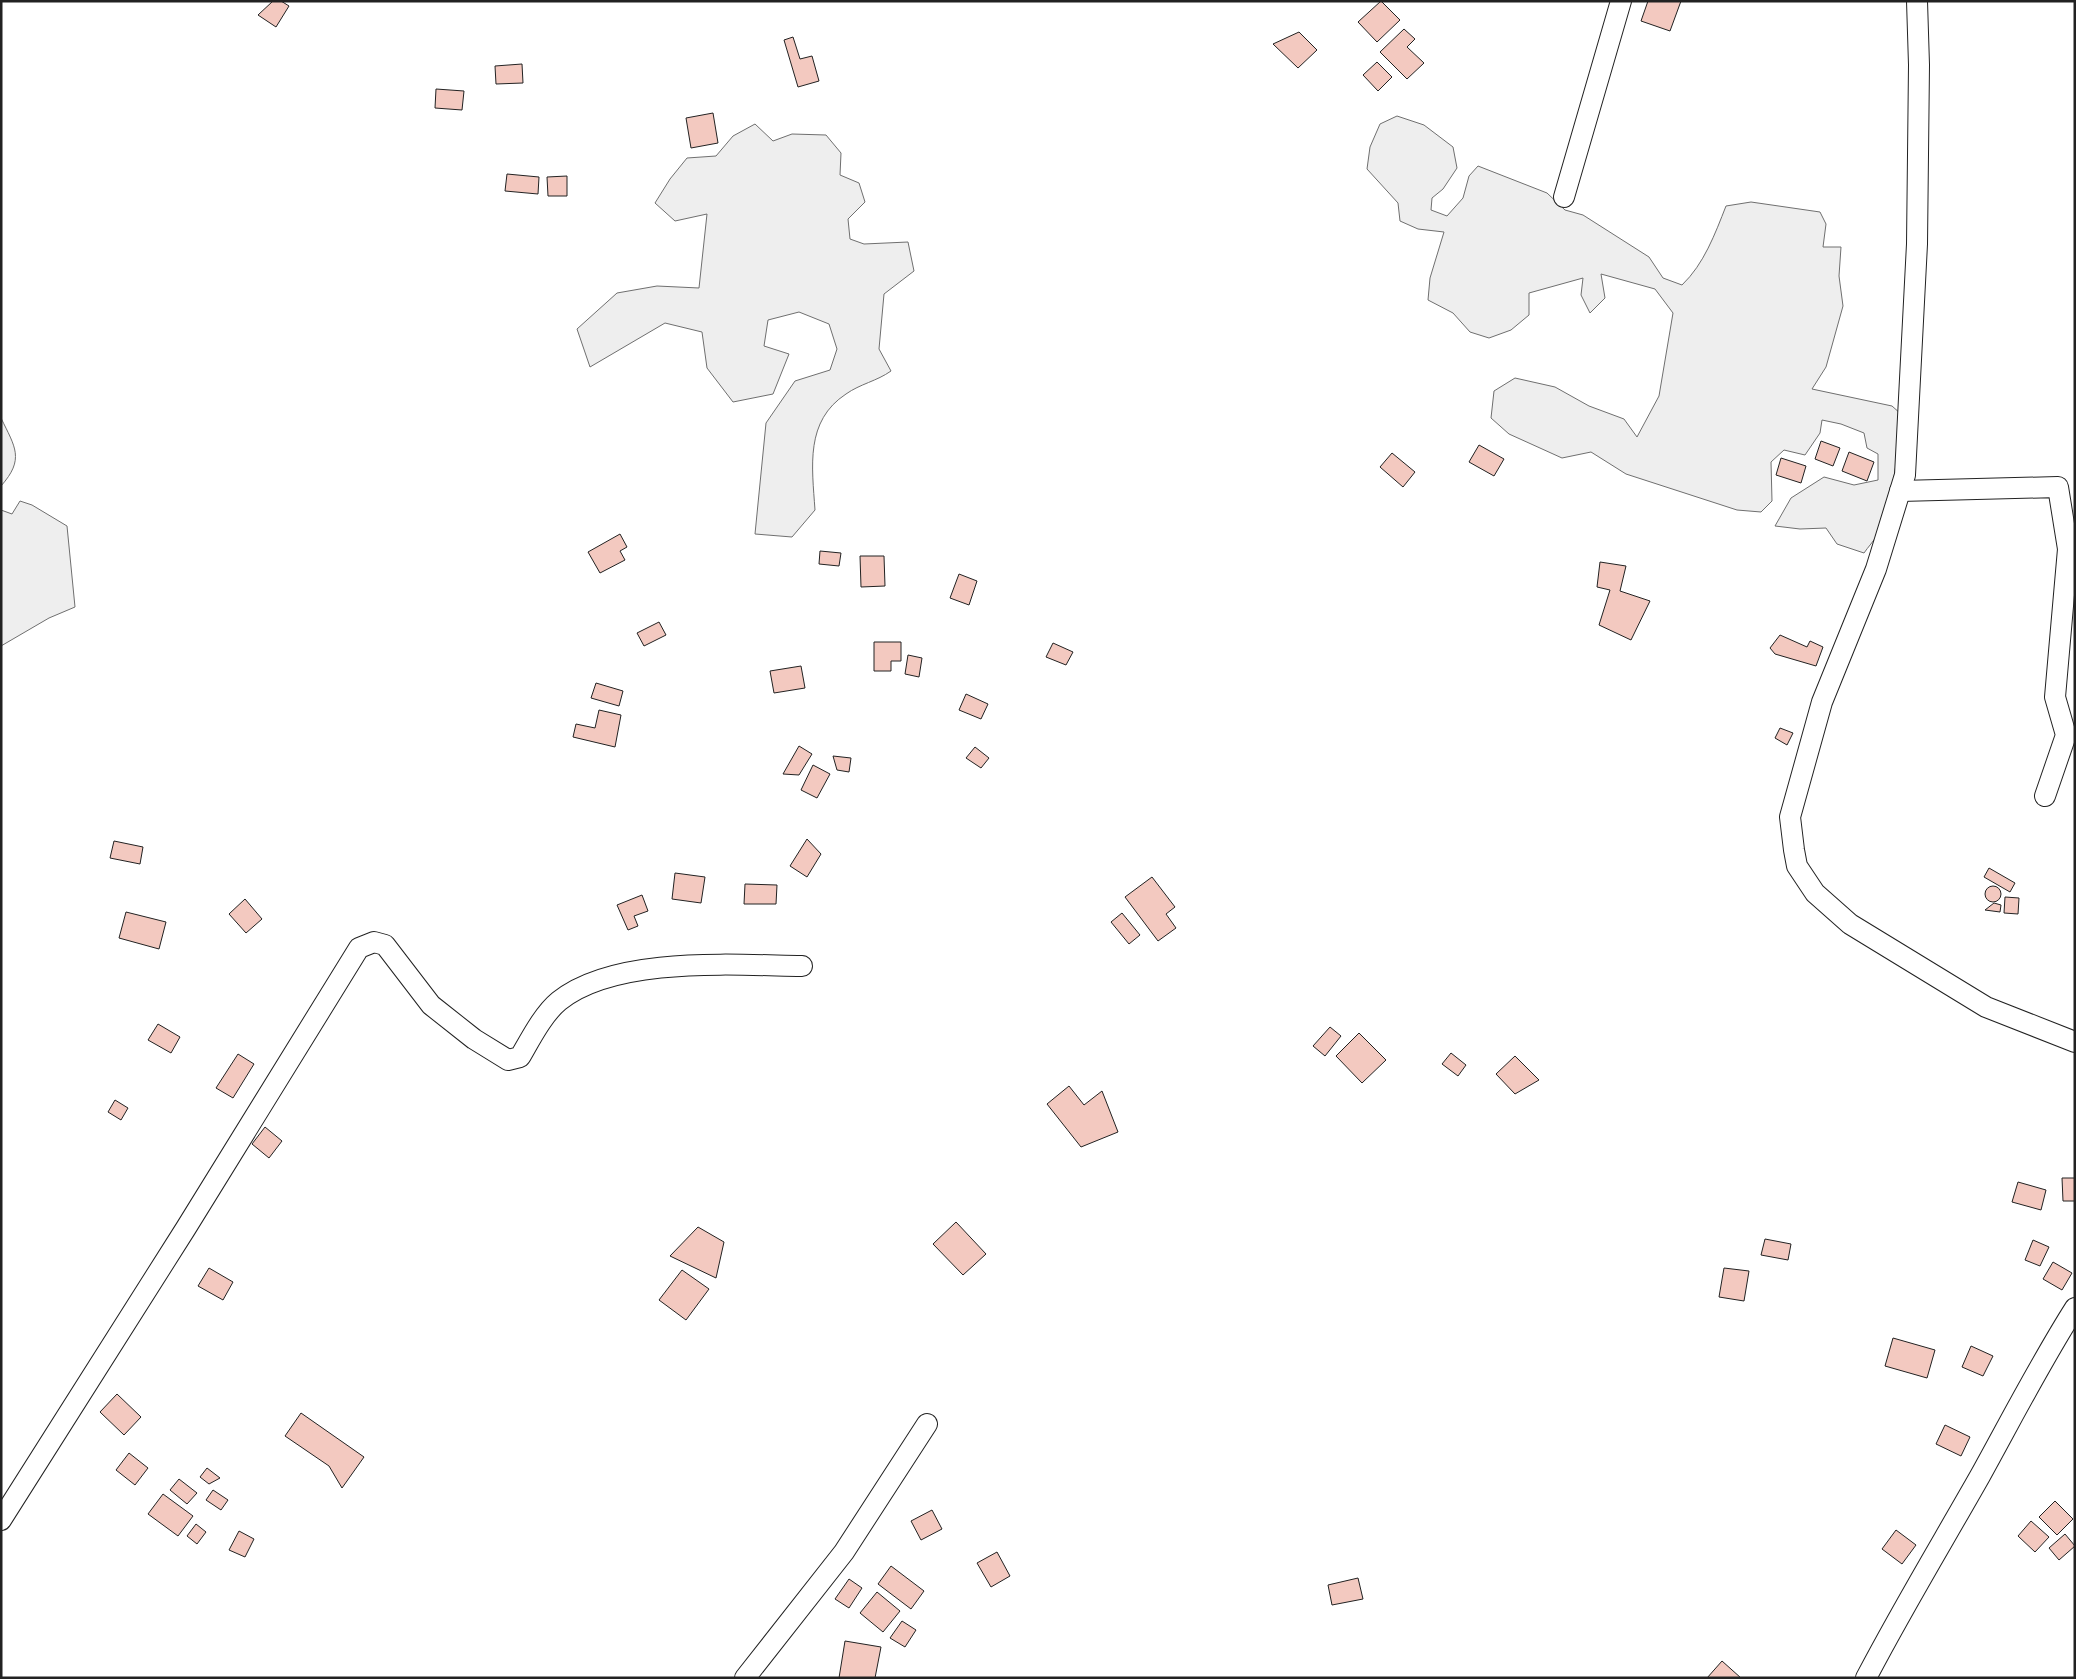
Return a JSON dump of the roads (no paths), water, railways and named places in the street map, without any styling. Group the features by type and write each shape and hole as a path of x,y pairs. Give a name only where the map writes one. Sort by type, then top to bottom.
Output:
{"street":[{"path":"1564,197 1621,1"},
{"path":"1917,1 1919,65 1917,244 1905,475 1876,569 1822,702 1790,817 1797,866 1815,893 1850,924 1986,1006 2075,1042"},
{"path":"1900,491 2058,487 2068,550 2055,697 2066,735 2045,796"},
{"path":"1,1520 186,1228 359,948 374,942 385,946 431,1005 492,1052 508,1060 520,1057 534,1032 558,1002 585,985 613,975 692,964 802,966"},
{"path":"1866,1678 1890,1631 1976,1482 2046,1355 2075,1308"},
{"path":"745,1678 844,1552 927,1424"}]}
